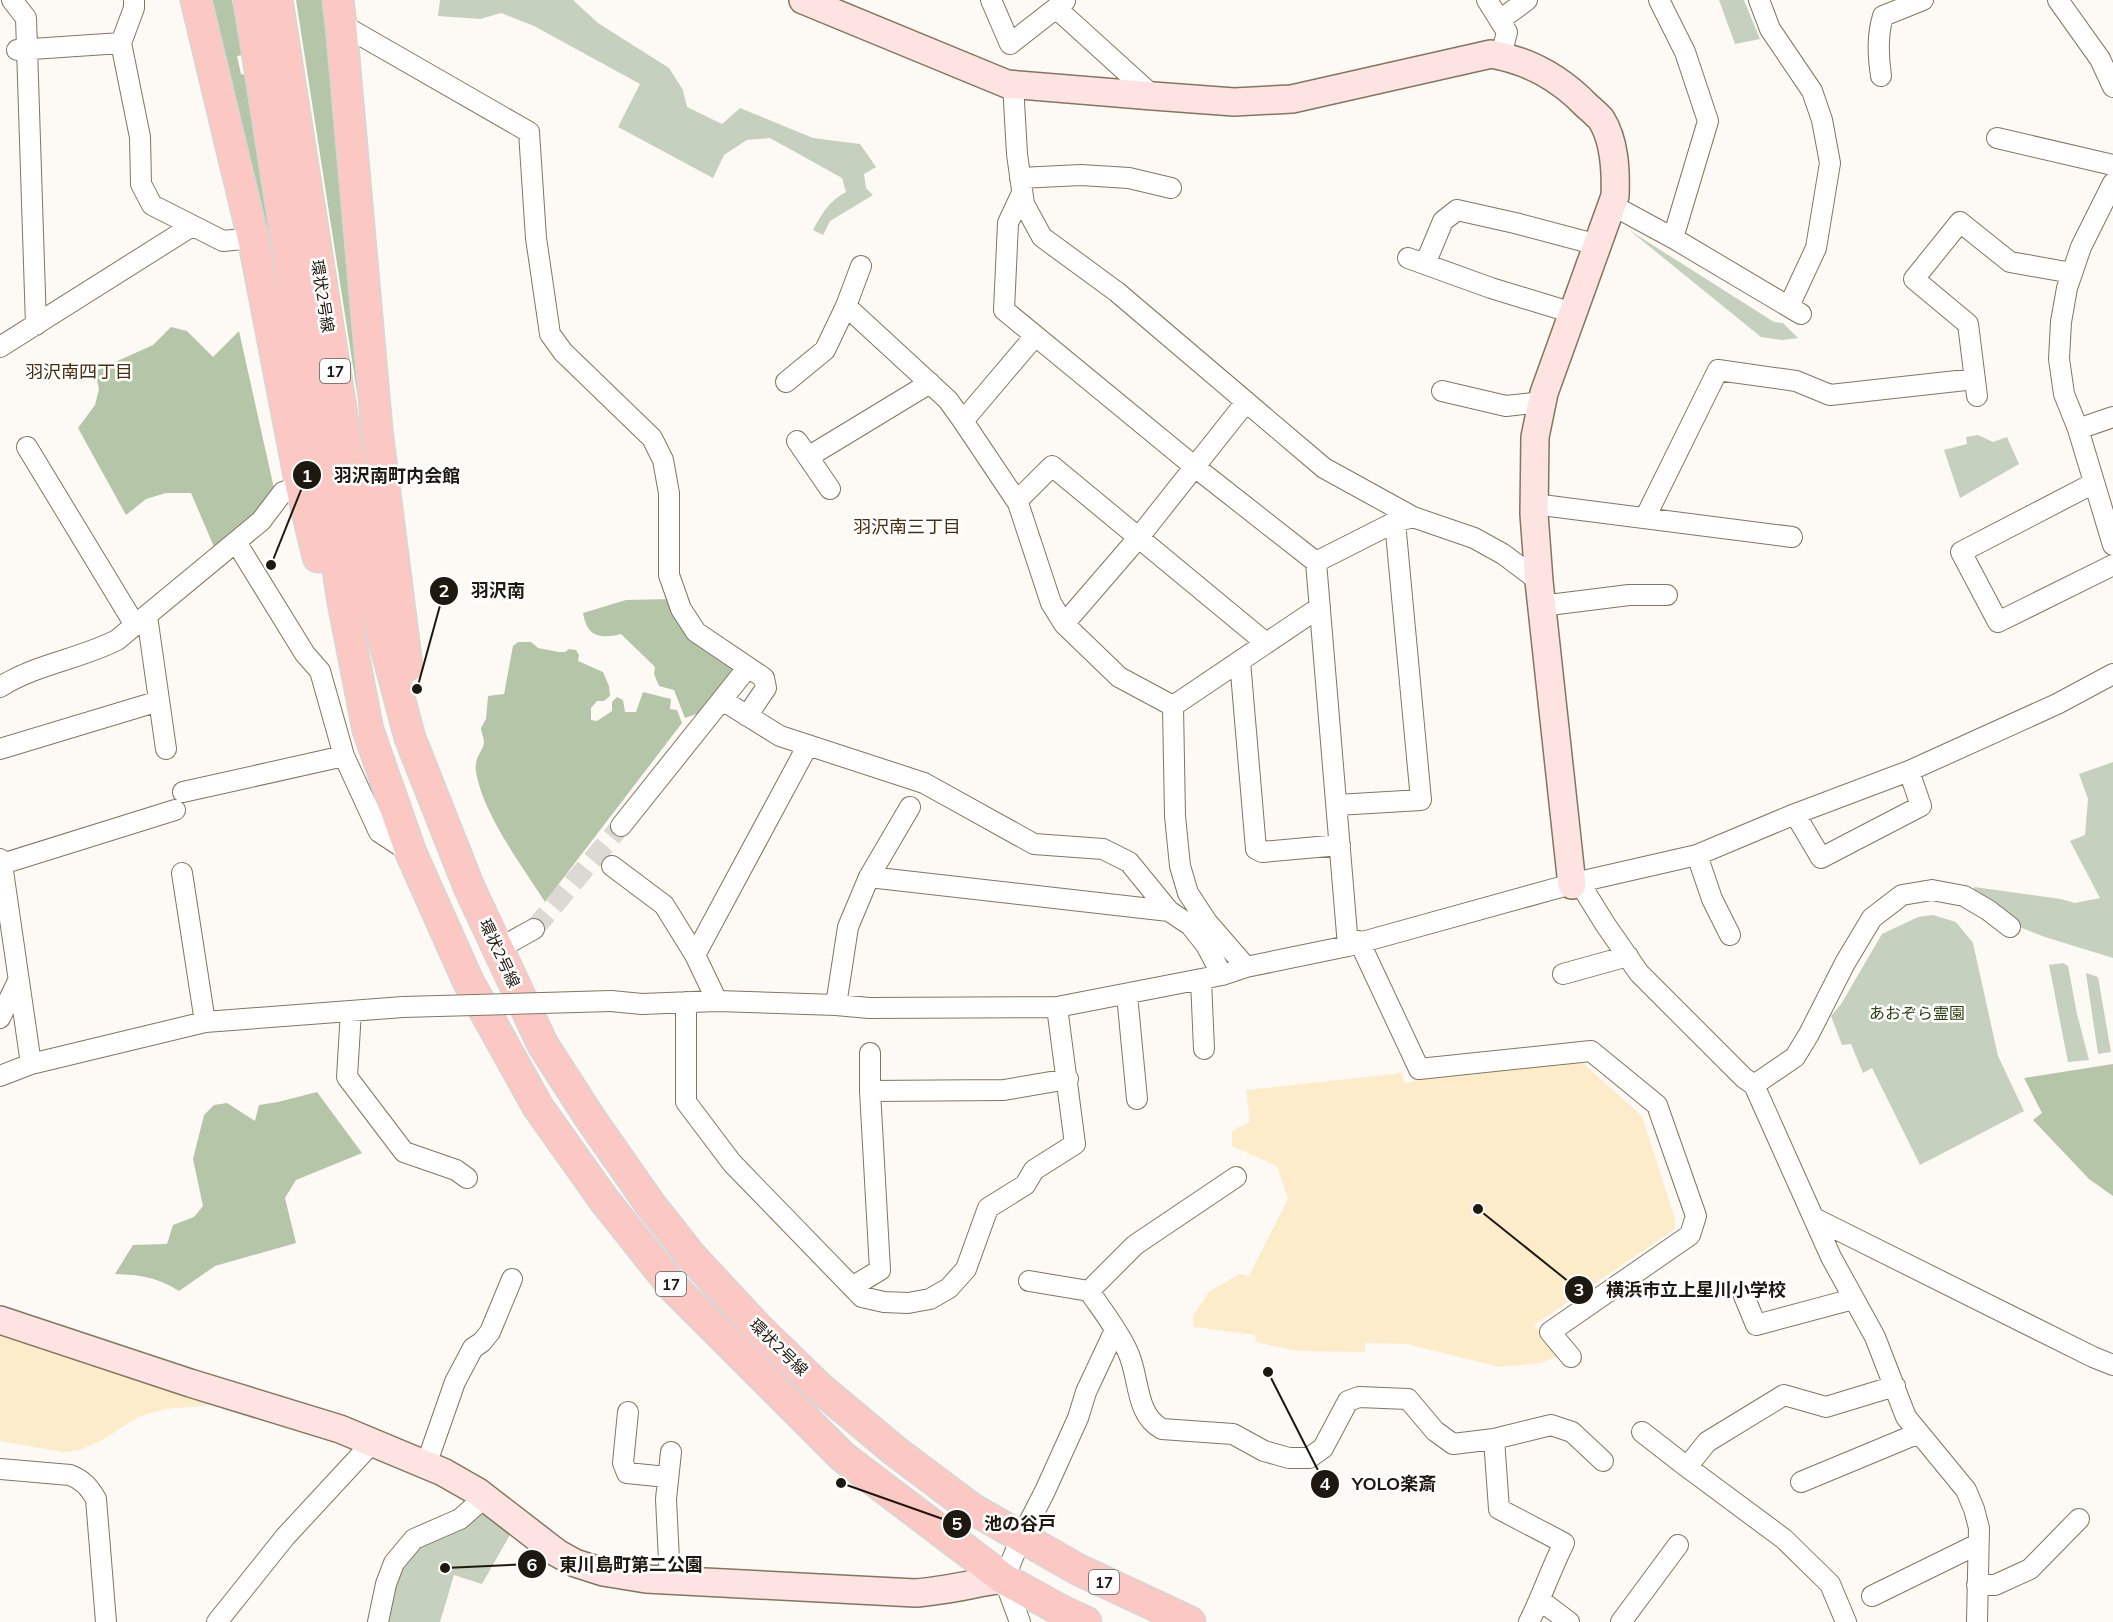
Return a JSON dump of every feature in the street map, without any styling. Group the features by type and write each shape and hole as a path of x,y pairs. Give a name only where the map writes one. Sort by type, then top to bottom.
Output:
{"main road":[{"path":"196,0 253,238 301,486 330,603 368,729"},
{"name":"環状2号線","path":"249,0 341,590 368,729 411,853 468,981 538,1107 604,1200 674,1288 843,1457 1004,1579 1086,1622"},
{"name":"環状2号線","path":"277,0 368,580 410,738 469,887 543,1045 650,1204 691,1256 758,1328 821,1389 895,1451 971,1508 1077,1569 1190,1622"},
{"path":"340,12 377,430 407,663 410,738"}],"street":[{"path":"12,0 26,18 22,49 36,325"},
{"path":"134,0 134,8 121,43 140,137 141,184 152,205 223,241 253,238"},
{"path":"803,0 1007,84 1234,102 1292,99 1491,54 1516,59 1543,70 1576,95 1601,120 1611,147 1616,170 1615,196 1542,402 1535,437 1534,504 1540,593 1575,884 1639,973 1744,1078 1754,1085 1853,1299 1875,1336 1906,1417 1966,1490 1974,1509 1979,1528 1977,1622"},
{"path":"992,0 1010,44 1061,4 1153,96"},
{"path":"1487,0 1507,32 1501,56"},
{"path":"1500,20 1527,0"},
{"path":"1659,0 1684,52 1708,121 1673,237"},
{"path":"1612,205 1673,237 1795,310 1816,248 1830,163 1822,120 1812,91 1770,29 1759,0"},
{"path":"1881,76 1878,30 1883,15 1923,0"},
{"path":"2058,0 2100,59 2113,87"},
{"path":"340,12 529,132 536,238 550,334 563,352 652,438 663,460 669,493 669,575 681,609 696,632 764,678 766,688 747,716"},
{"path":"22,49 121,43"},
{"path":"1013,84 1024,204 1042,237 1116,292 1324,468 1404,519 1474,538 1503,554 1540,593 1667,595"},
{"path":"1997,138 2113,165"},
{"path":"1021,186 1081,175 1129,178 1171,188"},
{"path":"2111,534 2078,429 2064,394 2059,359 2061,322 2067,288 2081,247 2113,183"},
{"path":"1021,186 1008,223 1004,310 1195,467 1316,562 1340,845 1353,944 1419,1069 1591,1051 1657,1105 1696,1216 1690,1235 1550,1332 1571,1357"},
{"path":"1573,313 1491,288 1417,261 1443,221 1457,210 1598,245"},
{"path":"1645,518 1718,370 1796,381 1830,395 1976,388 1968,324 1914,279 1960,222 2010,262 2072,273"},
{"path":"0,347 192,226"},
{"path":"786,382 825,350 846,306 861,266"},
{"path":"846,306 948,400 963,421 1017,501 1051,603 1064,624 1119,677 1173,706"},
{"path":"963,421 1035,336"},
{"path":"830,489 803,449 930,383"},
{"path":"1442,391 1506,406 1542,402"},
{"path":"1064,624 1139,537 1246,402"},
{"path":"2078,429 2113,417"},
{"path":"27,447 141,620 159,701 166,749"},
{"path":"1017,501 1052,466 1266,643"},
{"path":"2094,483 1961,552 1998,622 2113,565"},
{"path":"0,687 61,660 97,650 117,640 261,521 283,492 301,486"},
{"path":"1534,504 1792,537"},
{"path":"1316,562 1404,519"},
{"path":"1337,805 1421,800 1404,519"},
{"path":"236,542 305,654 320,671 344,756 379,832 411,853"},
{"path":"1173,706 1320,607"},
{"path":"1240,661 1256,849 1262,852 1340,845"},
{"path":"621,826 748,667"},
{"path":"0,1076 31,1064 205,1022 404,1007 611,1001 642,1004 717,1001 836,1005 869,1017 1057,1007 1127,995 1353,944 1575,884 1697,855 1795,814 1909,771 2057,704 2113,674"},
{"path":"722,700 780,736 808,745 917,795 1034,844 1103,849 1129,862 1169,911 1190,925 1206,945 1222,975"},
{"path":"0,749 159,701"},
{"path":"1173,706 1175,816 1180,867 1188,893 1207,922 1246,967"},
{"path":"695,955 808,745"},
{"path":"31,1064 1,861 177,803 344,756"},
{"path":"1795,814 1821,858 1921,806 1909,771"},
{"path":"836,1005 848,927 869,877 917,795"},
{"path":"1697,855 1712,899 1730,934"},
{"path":"612,866 664,905 695,955 717,1001"},
{"path":"182,873 205,1022"},
{"path":"869,877 1169,911"},
{"path":"1754,1085 1795,1057 1845,963 1872,918 1902,895 1932,890 1964,896 1988,910 2010,927"},
{"path":"498,949 534,929"},
{"path":"1563,975 1628,956"},
{"path":"1201,980 1204,1050"},
{"path":"0,1018 18,981"},
{"path":"1127,995 1137,1100"},
{"path":"687,1002 686,1102 732,1163 862,1297 884,1302 908,1303 930,1299 949,1288 966,1269 988,1208 1025,1185 1034,1170 1075,1144 1057,1007"},
{"path":"351,1011 347,1077 404,1152 456,1170 467,1178"},
{"path":"852,1287 880,1270 870,1053"},
{"path":"870,1091 1004,1090 1068,1079"},
{"path":"1089,1291 1135,1245 1236,1177"},
{"path":"1814,1218 2113,1365"},
{"path":"426,1465 455,1382 473,1348 490,1332 512,1278"},
{"path":"1029,1281 1089,1291 1128,1352 1146,1414 1152,1424 1162,1429 1233,1434 1264,1451 1289,1458 1309,1458 1323,1448 1348,1401 1359,1397 1408,1399 1435,1431 1453,1444 1494,1439 1551,1425 1572,1432 1604,1461"},
{"path":"1743,1296 1756,1324 1853,1299"},
{"path":"0,1320 190,1383 340,1429 443,1472 485,1497 557,1553 575,1563 603,1572 670,1581 915,1593 937,1592 958,1586 1004,1579"},
{"path":"1020,1622 1004,1579 1021,1538 1050,1481 1078,1418 1086,1392 1115,1330"},
{"path":"1687,1467 1707,1442 1784,1395 1826,1407 1895,1386"},
{"path":"628,1412 623,1463 627,1473 667,1477"},
{"path":"1801,1482 1919,1433"},
{"path":"1494,1439 1499,1509 1564,1543 1529,1622"},
{"path":"217,1622 285,1537 372,1443"},
{"path":"1649,1444 1687,1467 1785,1539 1830,1584 1846,1622"},
{"path":"670,1581 666,1500 671,1452"},
{"path":"0,1470 70,1475 88,1486 96,1499 106,1622"},
{"path":"378,1622 386,1584 394,1563 414,1539 460,1519 485,1497"},
{"path":"1977,1585 1995,1585 2030,1569 2079,1519"},
{"path":"1872,1596 1978,1544"},
{"path":"1621,1622 1678,1545"},
{"path":"1540,1600 1569,1622"}],"shaded area":[{"path":"1583,1063 1642,1116 1675,1219 1675,1229 1534,1325 1557,1356 1541,1363 1500,1367 1407,1344 1365,1343 1365,1352 1297,1351 1255,1342 1256,1335 1194,1327 1193,1316 1209,1292 1239,1274 1249,1276 1288,1199 1277,1166 1232,1146 1232,1131 1250,1122 1246,1090 1402,1073 1404,1083 1431,1078 1431,1075"},
{"path":"0,1331 211,1405 165,1409 140,1416 102,1440 80,1450 63,1452 0,1441"}],"green space":[{"path":"203,0 232,0 242,55 237,56 241,74 245,75 273,253 263,250"},
{"path":"296,0 322,0 371,438 364,437"},
{"path":"440,0 573,0 598,23 669,68 683,90 687,107 722,124 740,108 813,138 860,144 876,167 864,174 866,188 873,195 830,221 823,235 813,230 826,208 846,192 842,178 770,138 747,140 724,155 713,178 618,127 640,84 534,26 501,13 480,19 438,16"},
{"path":"1719,0 1744,0 1760,39 1735,44"},
{"path":"1629,230 1774,322 1783,323 1798,338 1782,340 1761,337"},
{"path":"171,327 187,331 213,357 239,331 275,493 239,531 214,547 191,493 166,493 146,499 126,515 78,428 95,405 99,389 95,371 153,345"},
{"path":"1978,435 1993,442 2007,437 2019,464 1960,498 1944,450 1967,444 1966,437"},
{"path":"671,599 734,667 702,712 685,718 674,690 659,686 654,674 655,667 621,634 601,636 591,632 583,613 626,600"},
{"path":"518,642 531,642 538,648 559,652 569,649 576,650 579,655 578,661 603,672 609,686 610,696 604,701 597,701 591,708 591,720 597,721 612,711 612,702 617,697 623,700 625,712 636,712 643,692 671,699 670,709 677,710 682,723 545,902 495,822 480,788 476,772 477,758 484,742 481,728 486,719 488,696 504,694 513,646"},
{"path":"2113,762 2113,958 2012,924 1972,894 1974,887 2075,903 2100,898 2070,841 2085,835 2088,799 2079,774"},
{"name":"あおぞら霊園","path":"1933,915 1956,922 1973,943 1998,1056 2024,1111 1920,1165 1872,1068 1863,1073 1851,1044 1842,1045 1831,1016 1841,1004 1882,934 1918,917"},
{"path":"2063,963 2068,966 2089,1060 2068,1062 2049,965"},
{"path":"2086,973 2098,977 2111,1052 2098,1054"},
{"path":"2113,1064 2113,1196 2089,1179 2033,1120 2042,1113 2024,1078"},
{"path":"317,1092 362,1153 296,1180 285,1198 296,1243 215,1266 179,1291 148,1278 115,1274 133,1245 167,1244 173,1225 194,1217 203,1206 193,1159 204,1115 214,1105 227,1103 255,1121 259,1105"},
{"path":"481,1508 511,1533 482,1584 454,1575 440,1622 384,1622 394,1577 421,1543"}],"tunnel":[{"path":"534,929 621,826"}],"place":[{"name":"羽沢南町内会館","path":"271,565"},
{"name":"羽沢南","path":"417,689"},
{"name":"横浜市立上星川小学校","path":"1478,1209"},
{"name":"YOLO楽斎","path":"1268,1372"},
{"name":"池の谷戸","path":"841,1483"},
{"name":"東川島町第二公園","path":"445,1568"}],"district":[{"name":"羽沢南四丁目","path":"79,371"},
{"name":"羽沢南三丁目","path":"907,526"}]}
